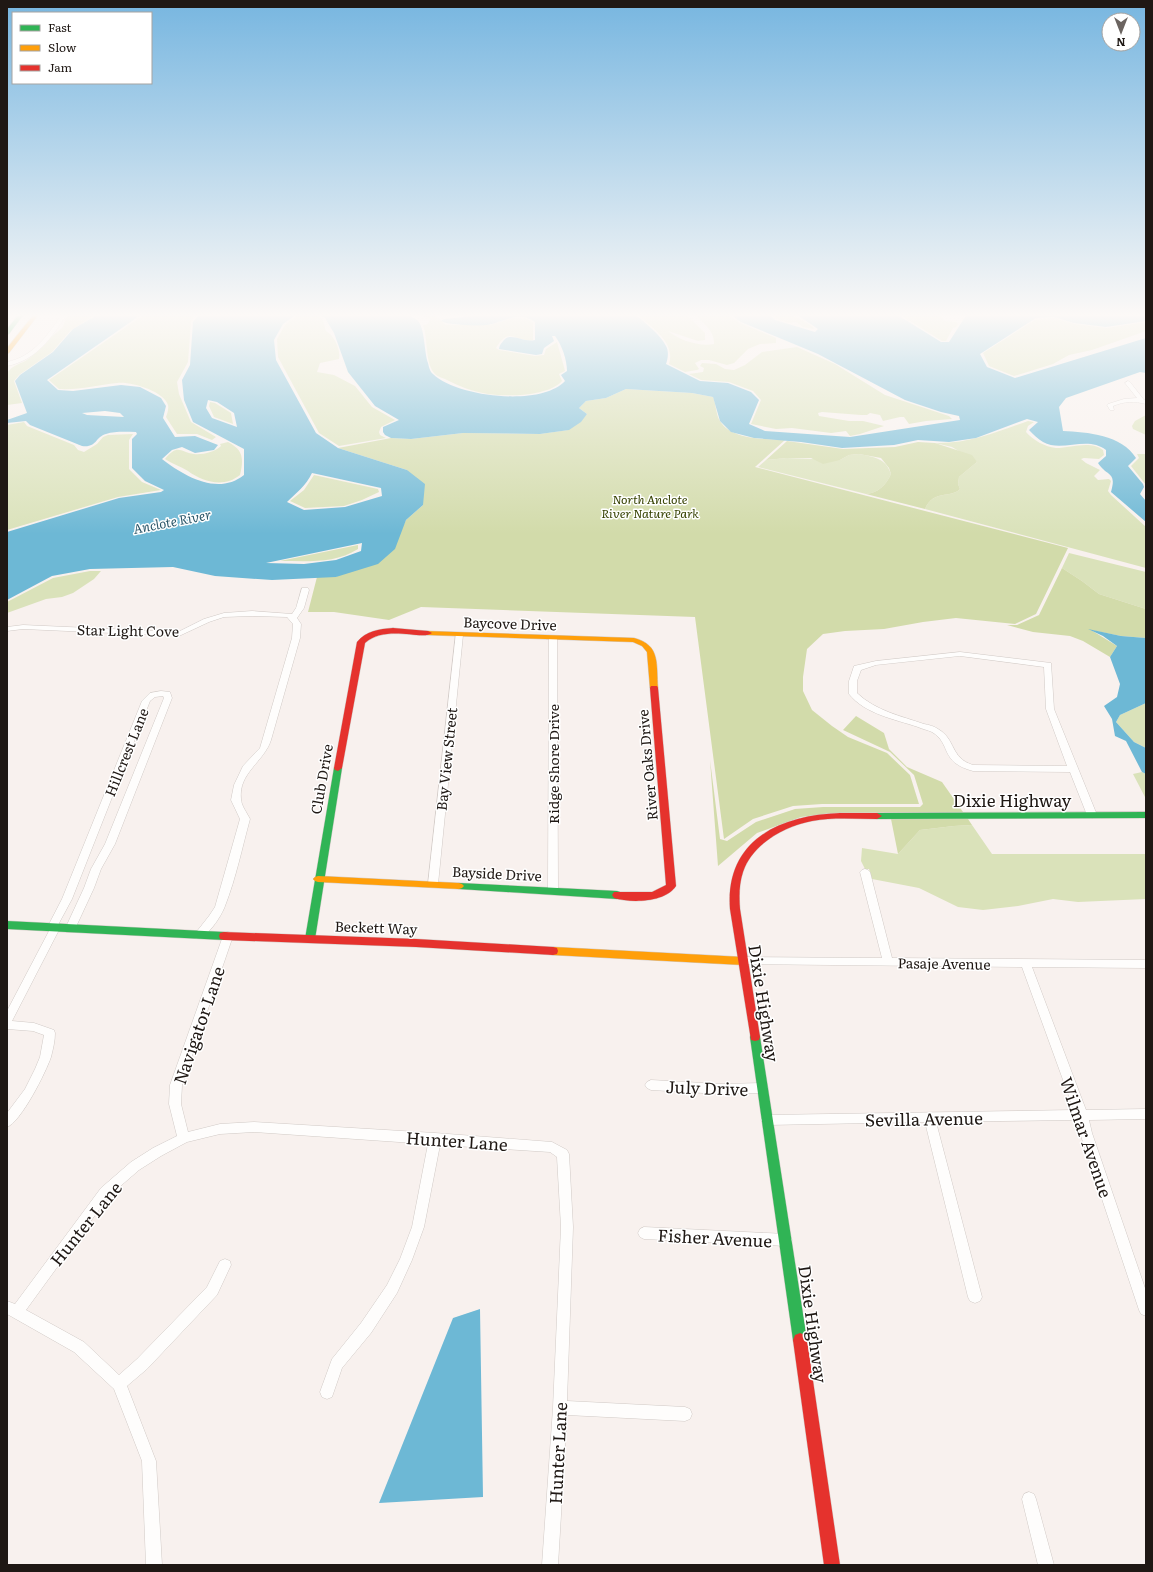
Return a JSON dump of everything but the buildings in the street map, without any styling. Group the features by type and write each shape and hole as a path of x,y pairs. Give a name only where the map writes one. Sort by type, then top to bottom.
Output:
{"main road":[{"name":"Baycove Drive","path":"374,632 634,640 645,644"},
{"name":"Club Drive","path":"310,938 318,879 340,751 361,642 366,636 374,632"},
{"name":"River Oaks Drive","path":"645,644 651,652 671,886"},
{"name":"Dixie Highway","path":"832,1565 786,1240 743,961 734,895 737,871 748,852 764,838 787,825 815,818 848,816 1146,815"},
{"name":"Bayside Drive","path":"318,879 553,890 650,897 665,892 671,886"},
{"name":"Beckett Way","path":"7,925 199,935 310,938 743,961"}],"street":[{"path":"1132,387 1144,401"},
{"path":"1112,409 1110,405 1123,399 1130,398 1144,401"},
{"path":"199,935 219,910 245,819 236,800 238,784 246,768 264,749 296,638 297,624 294,617 300,608 306,590"},
{"name":"Star Light Cove","path":"7,629 23,627 179,634 214,617 230,614 288,615 294,617"},
{"name":"Bay View Street","path":"433,884 459,635"},
{"name":"Ridge Shore Drive","path":"553,638 553,890"},
{"path":"1073,769 973,768 962,766 955,761 945,741 936,731 905,719 875,711 861,703 853,694 853,682 857,668 876,663 960,654 1048,665 1050,709 1092,815"},
{"name":"Hillcrest Lane","path":"54,928 146,701 149,696 155,694 167,694 168,698 123,814 110,844 96,869 70,929"},
{"path":"865,872 888,962"},
{"path":"7,1021 54,928"},
{"name":"Navigator Lane","path":"184,1138 175,1104 176,1085 228,936"},
{"name":"Pasaje Avenue","path":"743,961 1146,964"},
{"name":"Wilmar Avenue","path":"1026,964 1082,1116 1086,1133 1146,1310"},
{"path":"7,1025 34,1027 50,1033 49,1045 41,1066 22,1103 7,1122"},
{"name":"July Drive","path":"651,1085 721,1089 762,1088"},
{"name":"Sevilla Avenue","path":"767,1120 1146,1114"},
{"path":"929,1117 975,1297"},
{"name":"Hunter Lane","path":"12,1310 105,1192 135,1166 157,1152 184,1138 220,1129 254,1127 552,1147 563,1154 567,1227 560,1408 550,1565"},
{"path":"327,1392 337,1364 366,1328 392,1289 406,1260 418,1227 435,1138"},
{"name":"Fisher Avenue","path":"644,1233 786,1240"},
{"path":"119,1384 142,1364 212,1291 225,1265"},
{"path":"12,1310 79,1347 119,1384 149,1461 154,1565"},
{"path":"560,1408 685,1414"},
{"path":"1029,1499 1046,1565"}],"green space":[{"path":"7,387 16,387 22,403 7,405"},
{"path":"57,387 86,387 67,389 59,389"},
{"path":"144,387 178,387 179,394 191,422 216,437 212,440 197,434 177,434 166,417 168,405 165,400 154,391"},
{"path":"294,387 356,387 372,407 395,420 381,427 379,432 380,435 386,438 339,446 319,433"},
{"path":"465,387 553,387 548,390 517,395 477,392"},
{"path":"743,387 873,387 885,395 949,416 952,419 909,424 904,417 883,421 880,415 870,413 867,415 861,415 822,412 818,413 819,416 849,421 863,421 884,426 850,436 846,431 831,433 792,428 776,429 751,424 761,400 753,391"},
{"name":"North Anclote River Nature Park","path":"626,389 692,393 713,397 720,421 732,432 759,439 785,440 755,467 1068,548 1036,614 1015,624 956,618 884,629 845,631 823,634 807,649 803,677 803,691 812,710 848,737 887,753 910,775 919,804 822,804 793,806 753,819 724,839 695,617 421,607 389,620 334,612 308,612 317,577 336,577 401,530 406,520 423,505 407,470 338,448 391,438 411,439 463,433 540,434 568,430 587,414 579,408 586,401 606,398"},
{"path":"210,402 215,403 231,413 233,424 214,417 209,406"},
{"path":"1146,415 1146,435 1133,429 1132,426 1135,421"},
{"path":"1028,421 1034,422 1028,426 1026,432 1044,445 1062,448 1092,445 1103,450 1104,455 1099,459 1081,459 1100,470 1094,476 1098,480 1109,479 1111,481 1108,491 1111,495 1146,527 1146,568 925,509 933,499 952,494 960,489 958,484 959,477 977,462 952,447 935,443 960,442 994,433"},
{"path":"24,422 27,426 74,445 78,450 84,452 97,444 103,437 108,435 133,434 129,440 129,469 142,482 161,490 118,497 7,530 7,425"},
{"path":"787,441 843,449 895,447 918,442 935,443 972,455 977,462 959,477 958,484 960,489 952,494 933,499 925,509 866,494 881,488 887,482 891,474 889,468 881,458 859,454 849,455 840,460 823,464 811,458 766,460"},
{"path":"228,442 239,451 242,464 240,475 227,481 207,481 165,459 169,454 176,450 194,454 204,453 218,448 221,446 220,444"},
{"path":"859,454 874,457 883,461 891,474 887,482 874,492 866,494 758,467 766,460 787,458 840,460 849,455"},
{"path":"1137,454 1146,454 1146,485 1131,466 1139,458"},
{"path":"314,475 378,489 379,492 344,506 305,508 290,501 304,490"},
{"path":"358,545 358,549 340,557 320,561 280,561"},
{"path":"1069,553 1146,572 1146,609 1099,594 1062,568"},
{"path":"1062,568 1099,594 1146,609 1146,638 1121,636 1091,630 1117,646 1110,657 1083,641 1070,636 1033,632 1007,625 1017,625 1039,615"},
{"path":"90,571 101,571 94,579 73,593 62,597 46,599 7,613 7,602 53,578"},
{"path":"1146,703 1146,748 1134,742 1116,722 1120,715"},
{"path":"856,716 884,733 889,749 907,767 942,782 963,812 832,813 801,817 757,833 718,866 710,760 720,839 727,841 756,822 795,809 823,807 920,807 923,804 914,775 890,752 843,730"},
{"path":"1142,772 1146,774 1146,799 1133,774"},
{"path":"891,819 968,819 972,825 920,830 898,854"},
{"path":"972,825 992,854 1146,854 1146,899 1078,902 1053,899 1018,906 983,910 958,907 919,888 872,879 869,869 865,869 861,861 862,848 898,854 920,830"}],"water":[{"name":"Anclote River","path":"17,387 55,387 58,390 73,391 102,387 141,387 161,398 166,406 163,418 175,437 195,436 218,445 214,450 195,453 182,447 172,450 162,459 180,472 191,477 212,484 223,484 234,481 244,475 244,449 193,422 184,400 183,387 291,387 316,433 338,448 407,470 425,484 423,505 406,520 395,549 378,564 336,577 272,580 215,576 173,567 90,569 52,576 7,600 7,532 119,498 161,492 164,490 145,481 132,468 132,439 137,434 136,432 109,433 102,435 91,445 82,446 30,425 26,421 7,423 7,420 27,413","holes":["208,400 217,402 234,413 237,427 212,418 206,408","105,411 120,413 124,417 87,415 82,413","312,473 381,488 382,496 345,507 304,510 287,502 301,489","362,543 361,551 336,560 304,564 266,563"]},
{"path":"360,387 458,387 479,393 499,396 519,396 538,394 555,387 739,387 751,392 759,400 749,424 765,431 850,437 960,420 959,416 941,412 905,400 881,387 1096,387 1066,398 1059,407 1063,431 1083,432 1103,436 1122,444 1130,450 1136,458 1128,466 1144,487 1140,494 1146,501 1146,522 1111,492 1113,485 1112,477 1098,463 1106,456 1106,450 1091,444 1050,445 1037,438 1029,430 1038,422 1027,419 976,438 949,442 918,440 894,445 842,448 801,442 754,438 731,432 720,421 713,397 692,393 626,389 606,398 586,401 579,408 587,414 581,422 569,430 540,434 463,433 411,439 391,438 385,435 383,432 383,427 399,420 375,406"},
{"path":"1088,629 1121,636 1146,638 1146,703 1120,715 1116,722 1134,742 1146,748 1146,774 1142,772 1126,741 1115,736 1112,719 1104,706 1117,697 1120,684 1110,657 1117,646 1103,636"},
{"path":"480,1309 483,1497 379,1503 453,1318"}],"traffic: fast":[{"path":"310,939 338,768"},
{"path":"877,816 1146,815"},
{"path":"459,886 617,895"},
{"path":"7,925 224,936"},
{"path":"755,1037 800,1340"}],"traffic: slow":[{"path":"428,633 634,640 645,644 651,652 654,688"},
{"path":"318,879 459,886"},
{"path":"553,951 743,961"}],"traffic: jam":[{"path":"338,768 361,642 375,633 384,631 428,633"},
{"path":"617,895 638,897 652,896 665,891 671,886 654,688"},
{"path":"755,1037 734,901 735,884 743,861 751,851 770,834 793,823 822,817 877,816"},
{"path":"224,936 416,943 553,951"},
{"path":"800,1340 832,1565"}]}
